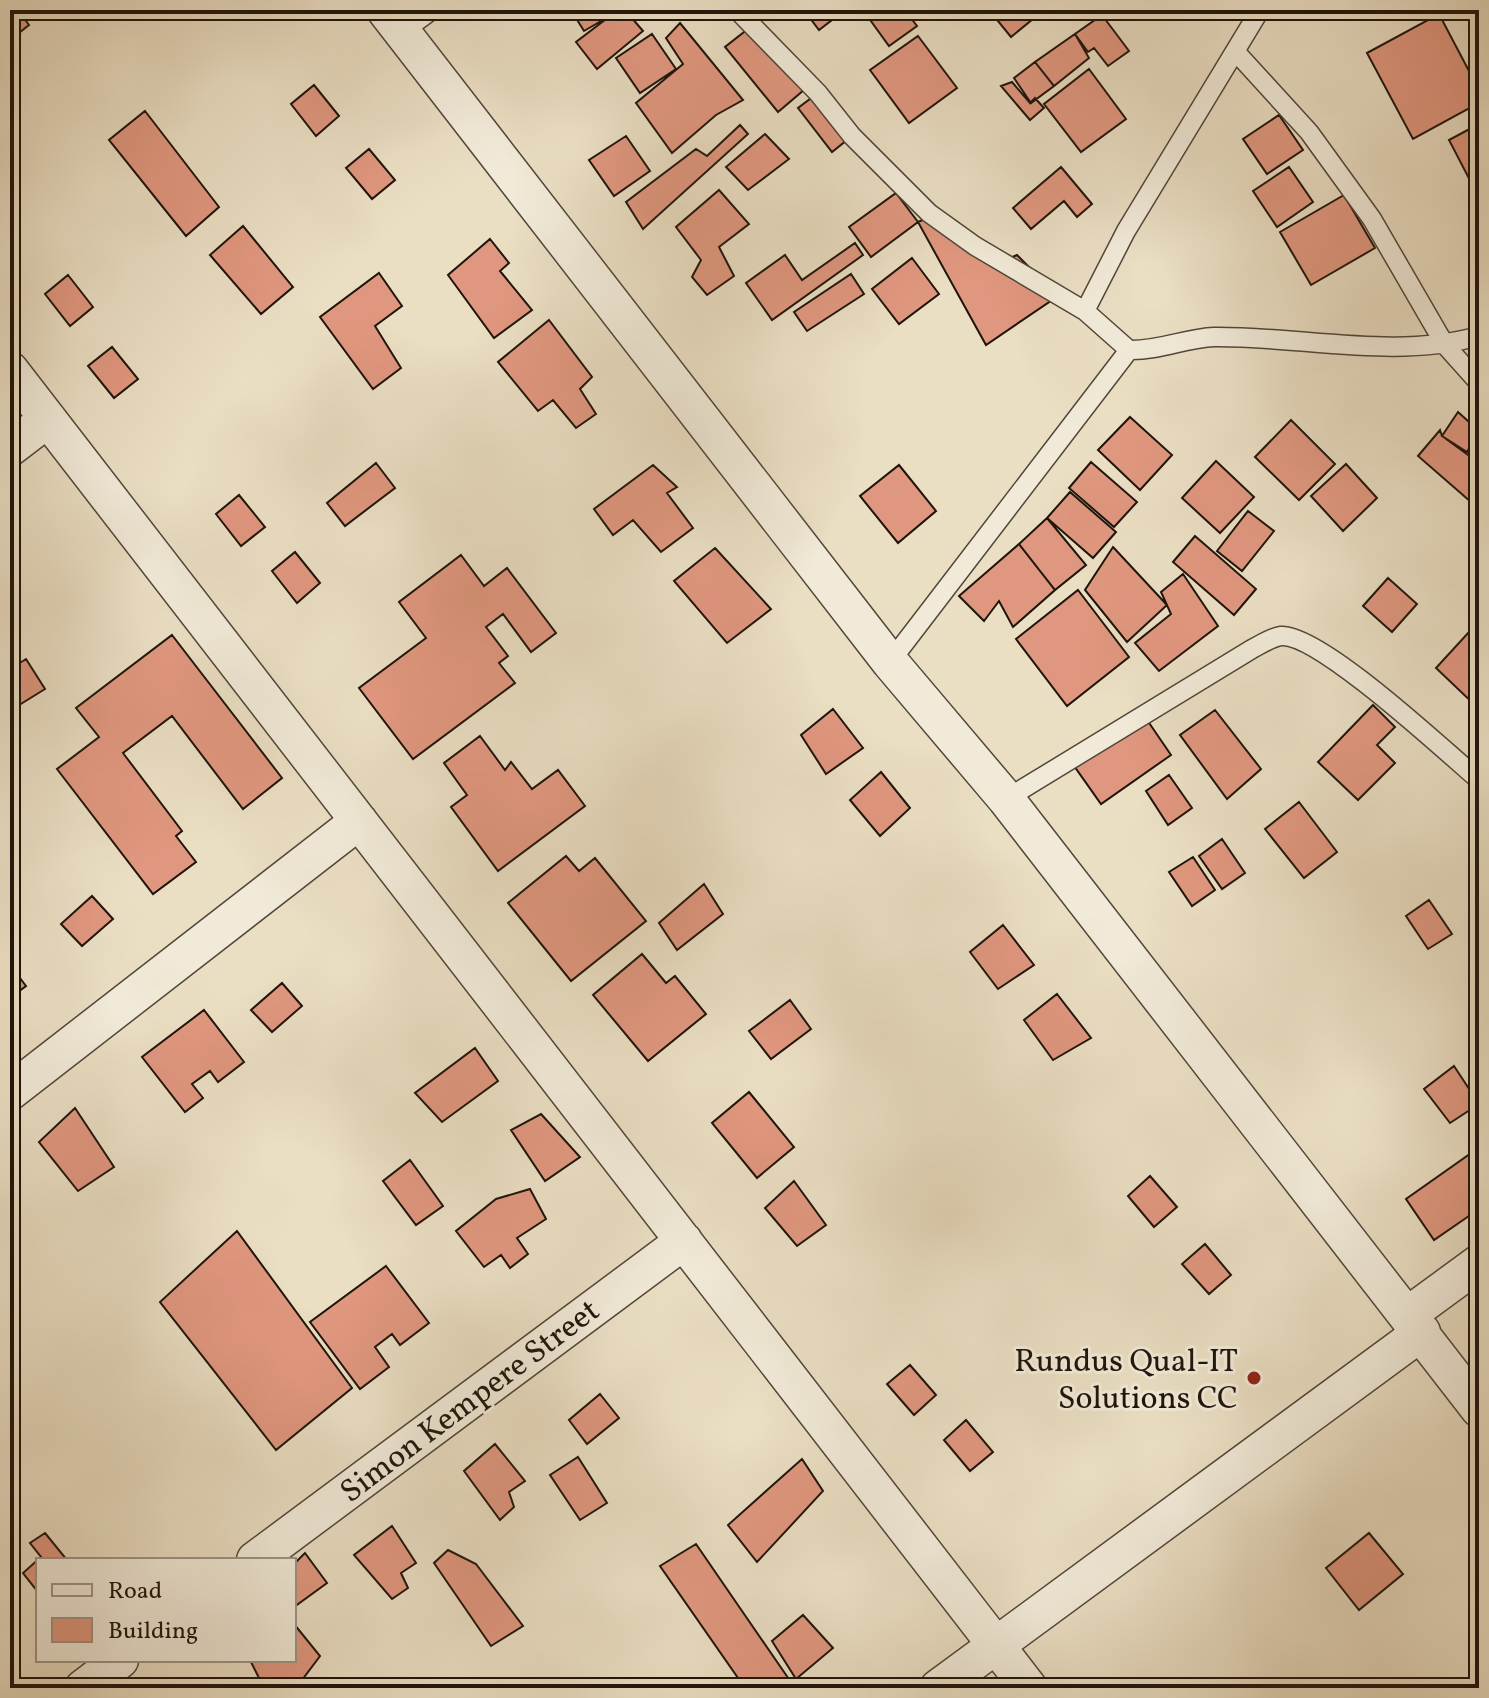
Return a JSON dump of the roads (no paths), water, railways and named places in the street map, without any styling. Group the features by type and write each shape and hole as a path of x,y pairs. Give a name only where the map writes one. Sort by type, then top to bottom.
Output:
{"street":[{"path":"394,21 890,662 1006,799 1479,1409"},
{"path":"10,370 1029,1688"},
{"path":"10,448 48,419"},
{"path":"10,1092 359,821"},
{"name":"Simon Kempere Street","path":"258,1558 684,1241"},
{"path":"938,1688 1415,1324 1479,1263"},
{"path":"83,1688 117,1662"}],"lane":[{"path":"394,21 432,10"},
{"path":"737,10 818,93 852,136 929,213 975,246 1085,311 1129,350 1152,351 1210,337 1305,339 1380,347 1445,345 1479,336"},
{"path":"1085,311 1126,231 1260,10"},
{"path":"1235,51 1309,132 1372,219 1445,345 1479,383"},
{"path":"890,662 1129,350"},
{"path":"1006,799 1252,649 1281,636 1299,641 1330,659 1387,701 1479,780"}],"place":[{"name":"Rundus Qual-IT Solutions CC","path":"1254,1378"}]}
